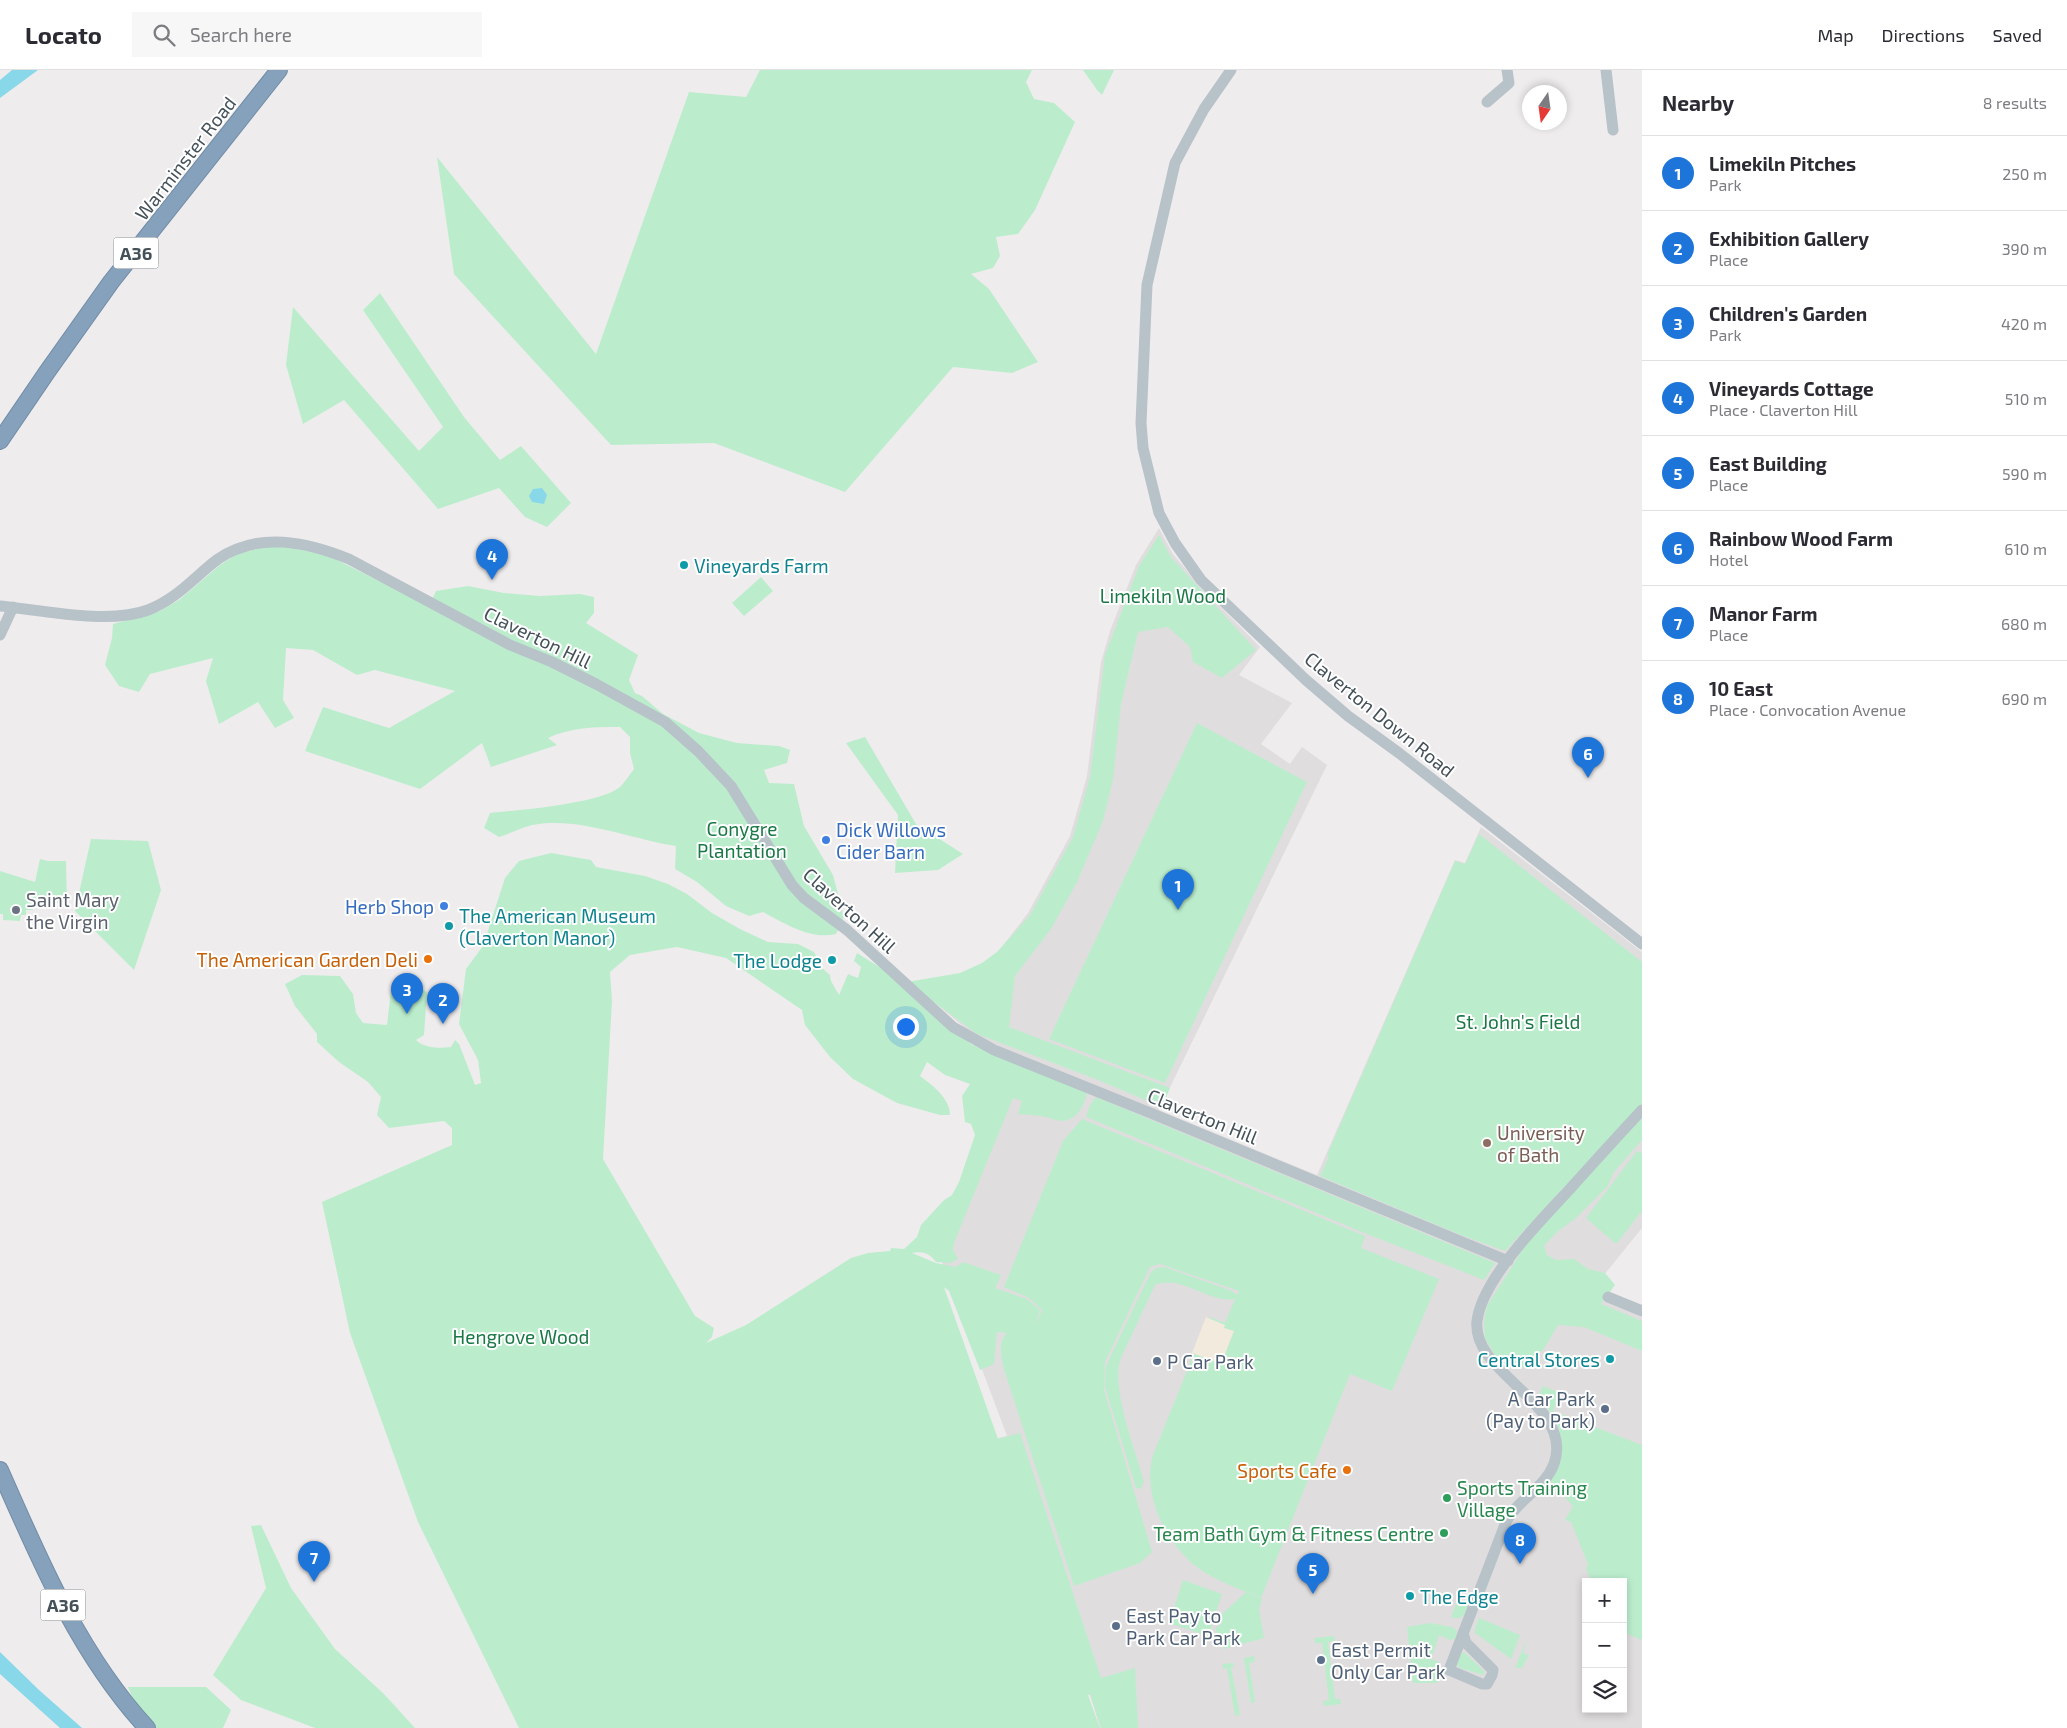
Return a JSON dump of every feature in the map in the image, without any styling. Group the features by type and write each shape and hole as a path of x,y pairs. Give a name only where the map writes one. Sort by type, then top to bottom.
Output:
{"highway":[{"name":"Warminster Road","path":"0,441 111,282 279,70"},
{"name":"A36","path":"0,1470 39,1556 80,1637 108,1682 147,1728"}],"street":[{"name":"Claverton Down Road","path":"1231,70 1204,109 1175,163 1147,285 1142,423 1143,448 1160,514 1175,543 1201,580 1306,680 1348,716 1407,759 1642,944"},
{"path":"1486,102 1510,82 1507,70"},
{"path":"1606,70 1613,130"},
{"name":"Claverton Hill","path":"0,606 115,616 146,611 172,599 218,560 236,549 271,542 306,545 349,559 510,645 552,662 665,722 698,751 731,786 792,885 804,898 847,930 953,1026 972,1039 994,1050 1508,1261"},
{"path":"0,635 13,607"},
{"path":"1464,1633 1466,1643 1491,1668 1492,1674 1488,1683 1485,1684 1449,1670 1506,1522 1511,1512 1543,1482 1552,1468 1556,1455 1556,1442 1550,1422 1484,1349 1477,1330 1482,1301 1490,1286 1531,1231 1642,1110"},
{"path":"1608,1297 1641,1309"}],"shaded area":[{"name":"University of Bath","path":"1159,528 1173,554 1200,586 1260,647 1239,675 1292,703 1261,744 1290,764 1302,747 1327,765 1159,1110 1317,1175 1455,860 1465,863 1481,827 1642,952 1642,1228 1595,1286 1642,1305 1642,1728 1100,1728 1090,1695 1068,1697 989,1440 1007,1436 937,1249 1014,1053 976,1037 915,986 961,978 999,951 1028,913 1070,836 1087,776 1101,662 1110,631 1136,565"}],"green space":[{"path":"760,70 1032,70 1026,82 1034,99 1054,103 1075,122 1035,210 1018,234 996,237 1000,256 993,268 971,274 989,289 1038,362 1012,373 953,367 845,492 714,443 611,445 454,274 437,157 596,354 689,92 746,97"},
{"path":"1083,70 1114,70 1102,95 1097,90"},
{"path":"380,293 464,417 500,460 521,446 571,503 547,527 525,517 499,488 438,509 344,400 303,424 286,365 293,307 419,451 443,427 363,310"},
{"name":"Limekiln Wood","path":"1159,535 1171,557 1256,650 1222,678 1193,662 1190,647 1168,627 1138,632 1121,704 1113,779 1103,821 1077,882 1051,929 1015,976 1009,1027 1170,1088 1162,1107 1098,1080 977,1034 907,982 960,973 982,963 997,952 1030,915 1073,837 1090,777 1105,655 1139,566"},
{"name":"Conygre Plantation","path":"271,546 296,548 329,556 429,606 436,591 468,586 504,593 540,596 580,594 594,597 594,613 586,623 638,655 629,680 635,693 642,696 663,714 699,733 737,743 779,746 790,750 787,763 764,770 769,783 794,784 804,826 833,875 844,917 836,934 817,935 808,933 789,926 763,912 749,916 726,906 697,882 675,869 676,846 585,826 567,824 549,823 532,825 499,837 484,828 490,813 577,802 610,793 620,787 634,769 630,753 630,737 620,727 583,728 557,734 548,738 557,745 491,767 482,743 420,789 305,751 323,707 389,728 455,691 375,670 357,675 313,650 286,648 283,700 294,718 275,728 258,702 219,724 206,681 213,658 150,674 139,692 119,686 105,665 112,638 113,624 160,611 179,600 220,565 239,553"},
{"path":"761,577 773,591 744,616 732,603"},
{"path":"1197,723 1307,782 1165,1083 1049,1039"},
{"path":"865,737 916,824 963,854 938,870 895,873 898,815 846,743"},
{"name":"St. John's Field","path":"1479,834 1642,962 1642,1103 1505,1251 1461,1235 1320,1176 1329,1156 1327,1155 1455,861 1465,864"},
{"path":"91,839 148,841 161,890 134,970 75,911"},
{"name":"Hengrove Wood","path":"551,853 591,860 596,867 645,876 668,884 687,894 712,913 740,929 768,942 798,944 814,952 822,968 830,975 831,981 839,995 848,974 858,978 861,967 854,961 857,953 881,968 971,1044 1087,1093 1079,1112 1072,1118 1062,1121 1043,1116 1018,1114 1022,1101 1013,1098 954,1243 953,1250 958,1259 951,1263 936,1262 926,1253 912,1253 936,1263 956,1267 963,1262 1001,1275 995,1288 1027,1299 1040,1310 1036,1325 1042,1310 1029,1298 1004,1287 1063,1141 1082,1119 1365,1236 1361,1248 1439,1279 1392,1391 1350,1374 1261,1598 1218,1580 1191,1562 1169,1536 1155,1505 1151,1488 1150,1471 1153,1455 1209,1317 1225,1323 1235,1299 1215,1297 1175,1283 1155,1285 1120,1360 1118,1373 1126,1421 1144,1482 1140,1489 1136,1488 1105,1387 1106,1367 1111,1355 1151,1272 1156,1268 1165,1267 1232,1291 1237,1295 1239,1291 1160,1264 1150,1267 1105,1362 1104,1390 1152,1552 1140,1563 1074,1586 1003,1366 1001,1344 1007,1333 997,1332 994,1364 980,1370 949,1291 944,1287 998,1439 1020,1433 1101,1678 1135,1668 1138,1728 1101,1728 1090,1694 1088,1695 1100,1728 519,1728 418,1522 350,1333 322,1202 452,1145 452,1128 444,1121 389,1128 377,1115 381,1097 368,1082 339,1062 317,1042 317,1034 295,1006 285,984 302,975 340,976 353,994 356,1013 363,1023 387,1025 391,990 403,980 427,992 424,1035 416,1040 424,1045 437,1048 451,1047 455,1040 459,1044 475,1085 481,1083 478,1060 459,1024 466,969 483,946 505,878 519,861","holes":["677,947 726,958 802,1010 805,1025 830,1057 853,1079 897,1103 940,1115 950,1115 944,1098 920,1076 927,1062 945,1075 970,1084 962,1096 965,1122 971,1124 975,1135 959,1182 952,1195 944,1200 921,1225 917,1237 904,1249 891,1248 890,1251 868,1253 851,1258 746,1325 706,1343 712,1337 714,1328 695,1316 603,1159 612,1001 610,972 630,955"]},
{"path":"40,859 66,861 67,903 34,903 33,910 26,910 26,915 21,915 20,921 3,920 3,914 0,914 0,871 35,882"},
{"path":"1096,1097 1495,1263 1484,1280 1362,1232 1086,1117 1090,1105"},
{"path":"1642,1117 1642,1140 1614,1172 1607,1187 1544,1246 1547,1255 1556,1260 1574,1259 1588,1269 1605,1273 1615,1285 1601,1304 1642,1321 1642,1351 1584,1327 1558,1325 1545,1347 1527,1368 1507,1365 1495,1355 1485,1338 1484,1322 1487,1306 1527,1243"},
{"path":"1637,1151 1642,1153 1642,1211 1617,1243 1615,1243 1586,1218"},
{"path":"1543,1386 1560,1393 1553,1411 1642,1445 1642,1640 1627,1634 1627,1578 1590,1578 1586,1569 1588,1564 1571,1522 1565,1520 1573,1506 1550,1481 1559,1456 1560,1436 1554,1418 1538,1397"},
{"path":"261,1525 291,1588 335,1649 384,1694 415,1728 315,1728 241,1700 213,1675 266,1588 251,1526"},
{"path":"1183,1580 1222,1594 1208,1636 1169,1623"},
{"path":"1246,1592 1262,1599 1259,1609 1264,1638 1224,1649 1215,1628 1220,1625 1220,1616"},
{"path":"1458,1599 1470,1603 1464,1615 1458,1618 1451,1617"},
{"path":"1479,1618 1520,1635 1511,1659 1475,1633"},
{"path":"1430,1623 1452,1627 1457,1631 1455,1639 1450,1640 1439,1635 1431,1659 1439,1662 1438,1667 1442,1673 1437,1683 1413,1683 1407,1627"},
{"path":"1334,1636 1335,1641 1328,1642 1335,1699 1340,1699 1341,1704 1324,1706 1323,1701 1329,1700 1322,1643 1315,1643 1314,1638"},
{"path":"1527,1638 1523,1653 1529,1655 1522,1668 1515,1668"},
{"path":"1464,1652 1484,1671 1484,1675 1459,1668 1457,1664 1461,1653"},
{"path":"1254,1656 1255,1662 1249,1663 1255,1702 1251,1703 1244,1658"},
{"path":"1233,1663 1234,1667 1231,1667 1240,1715 1235,1716 1227,1668 1223,1669 1222,1664"},
{"path":"128,1687 206,1687 231,1710 223,1728 156,1728 137,1709"}],"sand":[{"path":"1206,1317 1225,1325 1224,1328 1234,1331 1221,1364 1192,1353"}],"water":[{"path":"12,70 38,70 0,98 0,80"},
{"path":"542,488 547,495 544,504 532,502 529,496 533,489"},
{"path":"0,1652 82,1728 60,1728 0,1674"}],"place":[{"name":"Vineyards Farm","path":"684,565"},
{"name":"Vineyards Cottage","path":"492,580"},
{"name":"Rainbow Wood Farm","path":"1588,778"},
{"name":"Dick Willows Cider Barn","path":"826,840"},
{"name":"Herb Shop","path":"444,906"},
{"name":"Saint Mary the Virgin","path":"16,910"},
{"name":"Limekiln Pitches","path":"1178,910"},
{"name":"The American Museum (Claverton Manor)","path":"449,926"},
{"name":"The American Garden Deli","path":"428,959"},
{"name":"The Lodge","path":"832,960"},
{"name":"Children's Garden","path":"407,1014"},
{"name":"Exhibition Gallery","path":"443,1024"},
{"name":"University of Bath","path":"1487,1143"},
{"name":"Central Stores","path":"1610,1359"},
{"name":"P Car Park","path":"1157,1361"},
{"name":"A Car Park (Pay to Park)","path":"1605,1409"},
{"name":"Sports Cafe","path":"1347,1470"},
{"name":"Sports Training Village","path":"1447,1498"},
{"name":"Team Bath Gym & Fitness Centre","path":"1444,1533"},
{"name":"10 East","path":"1520,1564"},
{"name":"Manor Farm","path":"314,1582"},
{"name":"East Building","path":"1313,1594"},
{"name":"The Edge","path":"1410,1596"},
{"name":"East Pay to Park Car Park","path":"1116,1626"},
{"name":"East Permit Only Car Park","path":"1321,1660"}]}
